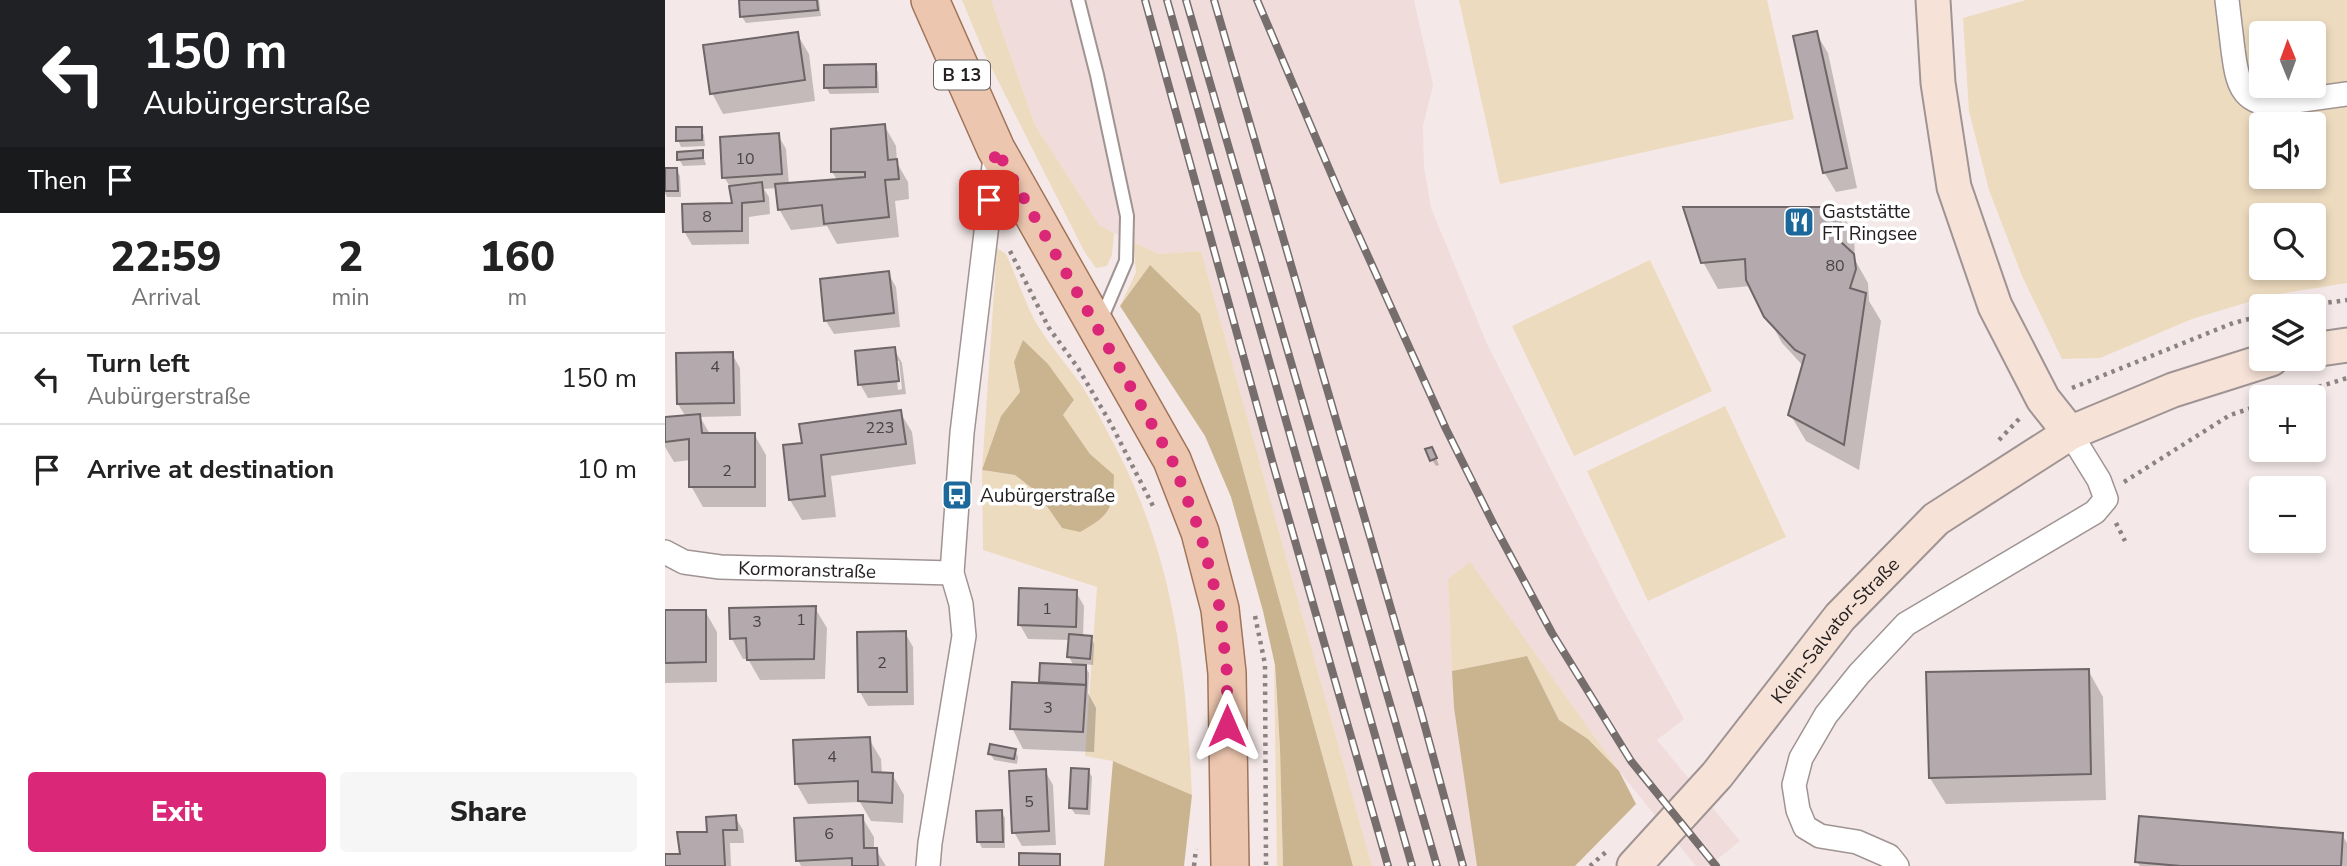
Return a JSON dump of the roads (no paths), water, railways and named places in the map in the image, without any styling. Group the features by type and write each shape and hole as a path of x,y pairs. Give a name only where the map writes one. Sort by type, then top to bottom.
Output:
{"main road":[{"name":"B 13","path":"930,0 996,149 1172,460 1200,532 1220,609 1227,673 1230,866"},
{"path":"1933,0 1938,83 1954,187 1995,306 2043,399 2070,433"},
{"path":"2326,348 2347,345"},
{"name":"Klein-Salvator-Straße","path":"1634,866 1717,775 1840,617 1936,519 2070,433 2173,390 2249,366"}],"street":[{"path":"2227,0 2238,83 2250,97 2266,104 2275,104 2347,94"},
{"path":"928,866 964,636 961,604 952,573 962,433 996,149"},
{"path":"1898,866 1889,856 1857,842 1820,836 1805,827 1798,810 1794,785 1801,758 1826,715 1859,674 1906,624 2095,512 2106,499 2099,480 2070,433"},
{"name":"Kormoranstraße","path":"665,552 684,562 720,567 952,573"}],"lane":[{"path":"1078,0 1127,216 1126,261 1097,329"}],"railway":[{"path":"1145,0 1273,464 1388,866"},
{"path":"1167,0 1412,866"},
{"path":"1186,0 1437,866"},
{"path":"1214,0 1421,712 1463,866"},
{"path":"1257,0 1339,192 1446,429 1495,527 1552,633 1631,761 1716,866"}],"place":[{"name":"Gaststätte FT Ringsee","path":"1799,222"},
{"name":"Aubürgerstraße","path":"957,495"}]}
